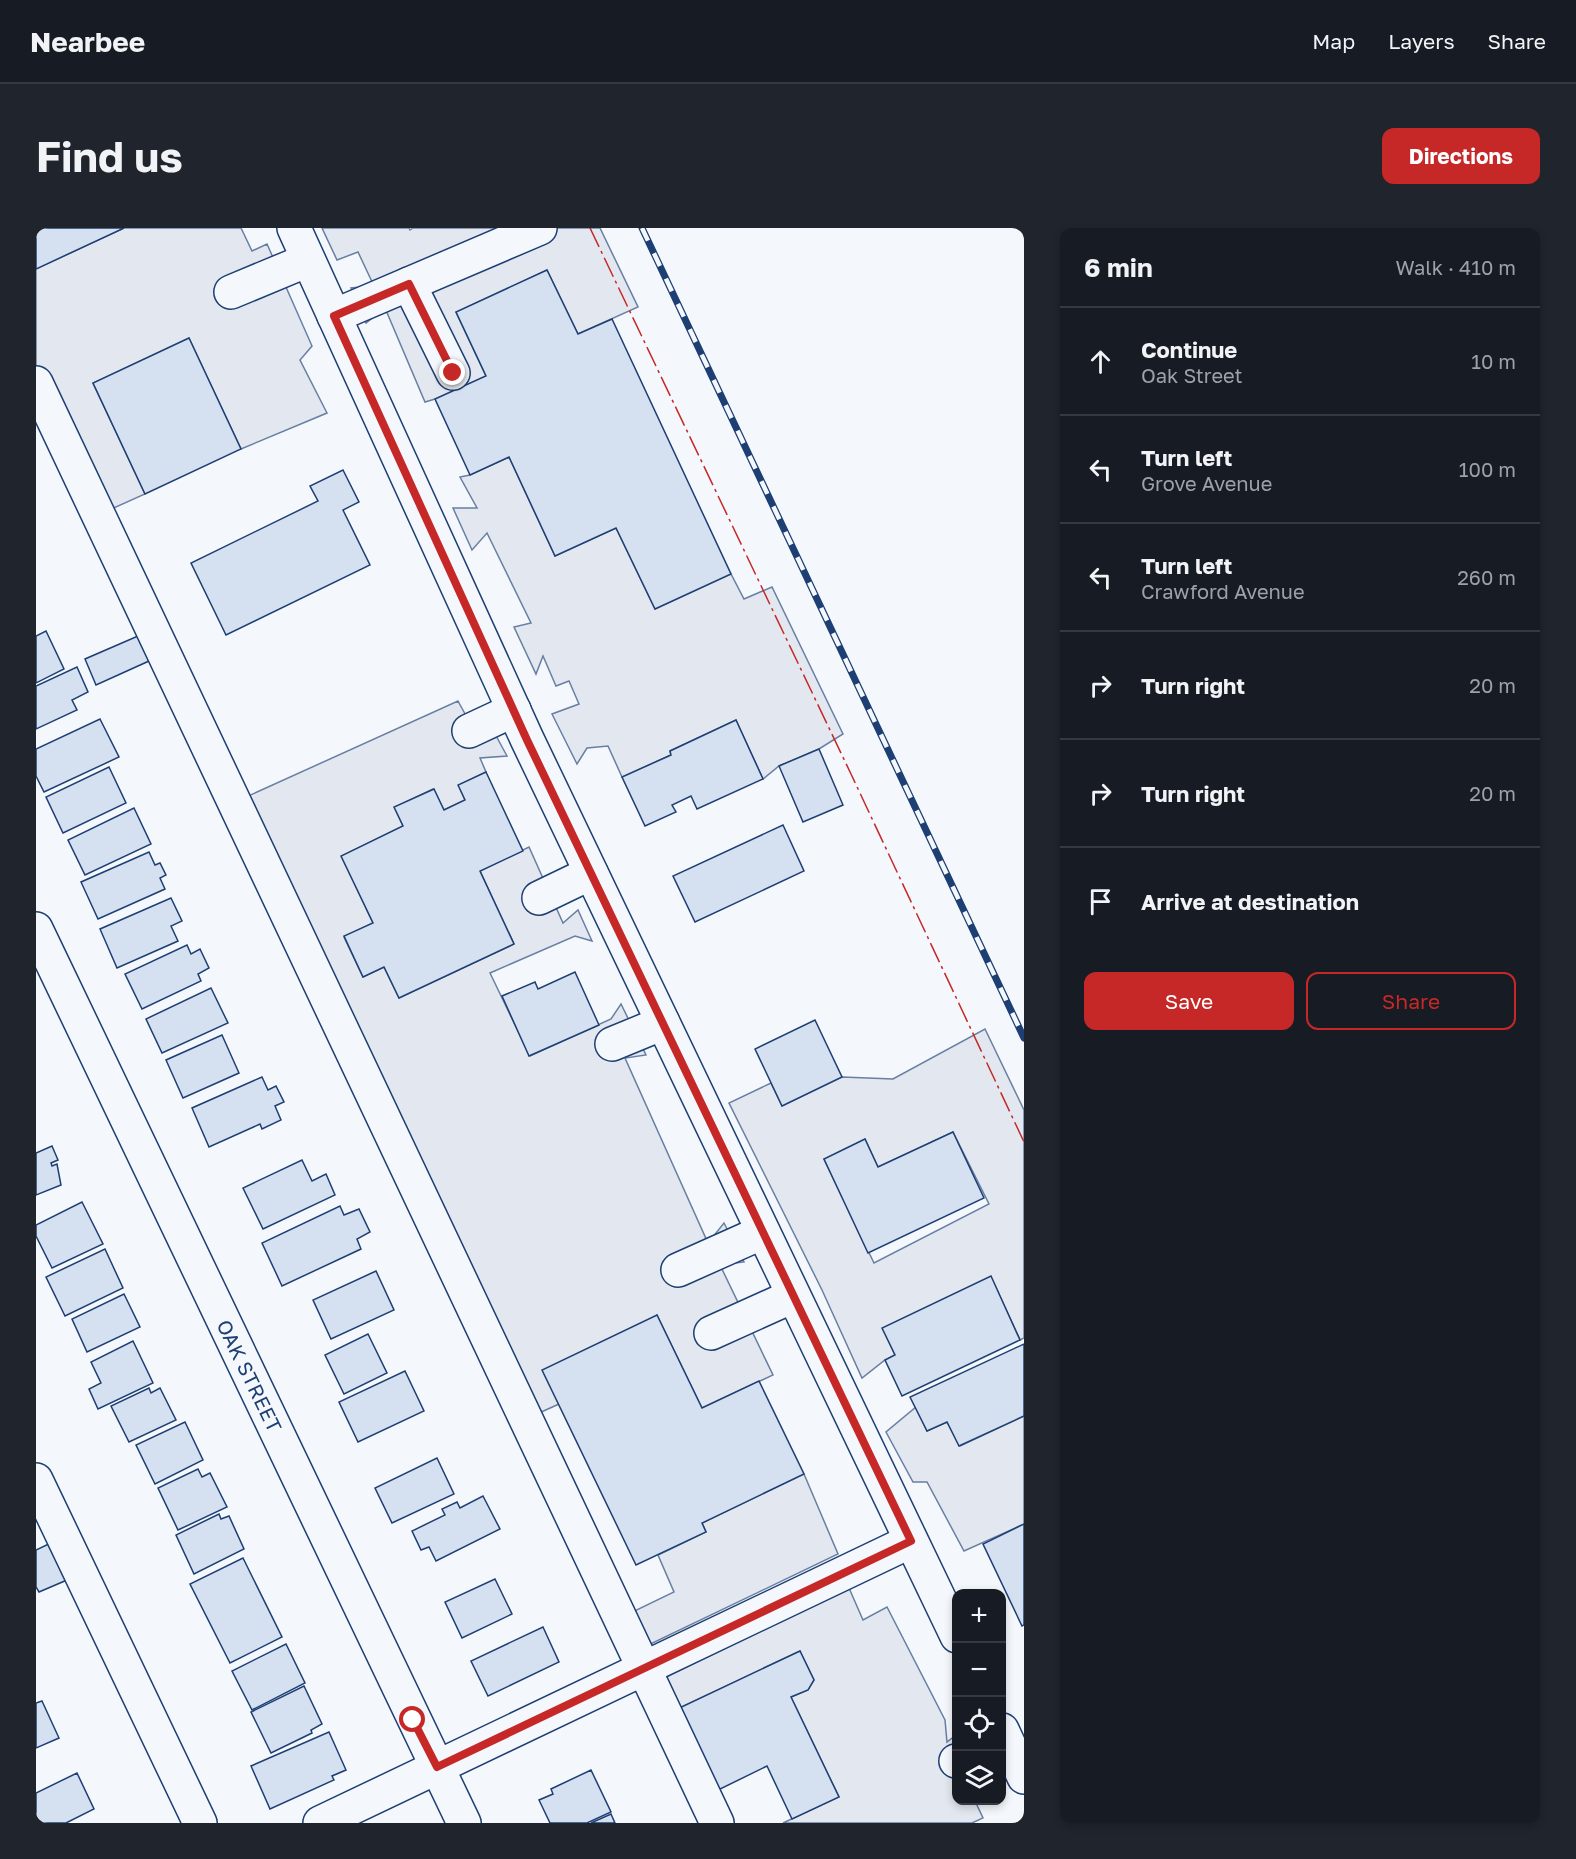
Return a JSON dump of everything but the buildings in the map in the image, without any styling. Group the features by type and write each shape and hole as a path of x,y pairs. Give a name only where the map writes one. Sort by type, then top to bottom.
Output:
{"street":[{"path":"294,228 514,710 952,1626"},
{"path":"334,316 540,228"},
{"path":"231,292 308,260"},
{"path":"409,284 453,373"},
{"path":"36,383 717,1823"},
{"path":"469,731 514,710"},
{"path":"538,898 591,873"},
{"name":"OAK STREET","path":"36,929 464,1823"},
{"path":"612,1044 663,1023"},
{"path":"678,1270 763,1232"},
{"path":"711,1333 793,1296"},
{"path":"36,1480 200,1823"},
{"path":"320,1823 911,1541"},
{"path":"1006,1741 1024,1777"}],"shaded area":[{"path":"124,228 241,228 252,251 267,244 312,346 300,360 327,413 241,449 189,338 93,383 145,494 98,515 36,385 36,269"},
{"path":"322,228 409,228 410,230 413,228 600,228 638,307 578,334 547,270 456,312 486,376 425,402 385,308 366,323 351,288 374,286 358,252 337,260"},
{"path":"509,457 555,556 616,528 655,609 731,574 744,599 772,587 843,734 819,749 779,766 763,779 736,720 670,751 671,755 622,777 608,746 587,748 577,764 552,714 579,704 569,681 556,686 543,656 536,674 514,627 531,623 487,533 472,550 453,508 477,508 460,477 470,475"},
{"path":"458,701 470,723 482,710 507,756 480,758 486,772 459,785 465,800 444,810 433,789 395,807 403,826 342,856 373,923 344,937 363,977 384,967 399,998 514,944 480,871 529,847 563,923 578,910 592,941 575,936 490,973 530,1056 611,1019 621,1004 646,1055 625,1058 708,1243 724,1223 744,1262 720,1265 773,1375 702,1408 657,1315 559,1404 528,1418 235,802"},
{"path":"985,1029 1024,1110 1024,1338 1020,1340 991,1277 883,1328 895,1355 862,1378 822,1290 729,1103 771,1083 782,1106 842,1077 893,1079","holes":["953,1132 989,1204 874,1263 824,1159 865,1139 878,1167"]},
{"path":"916,1407 927,1431 947,1422 960,1446 1024,1416 1024,1524 964,1551 927,1482 913,1482 886,1432"},
{"path":"804,1474 838,1554 638,1650 622,1617 674,1592 658,1555 706,1532 702,1523"},
{"path":"849,1588 863,1620 887,1607 945,1720 947,1742 952,1738 952,1805 977,1805 983,1818 972,1823 783,1823 839,1797 791,1697 808,1690 814,1680 800,1651 673,1711 654,1683"}],"railway":[{"path":"642,228 1024,1038"}],"power":[{"path":"590,228 1024,1142"}],"route":[{"path":"413,1720 437,1767 911,1541 527,740 334,316 409,284 453,373"}]}
